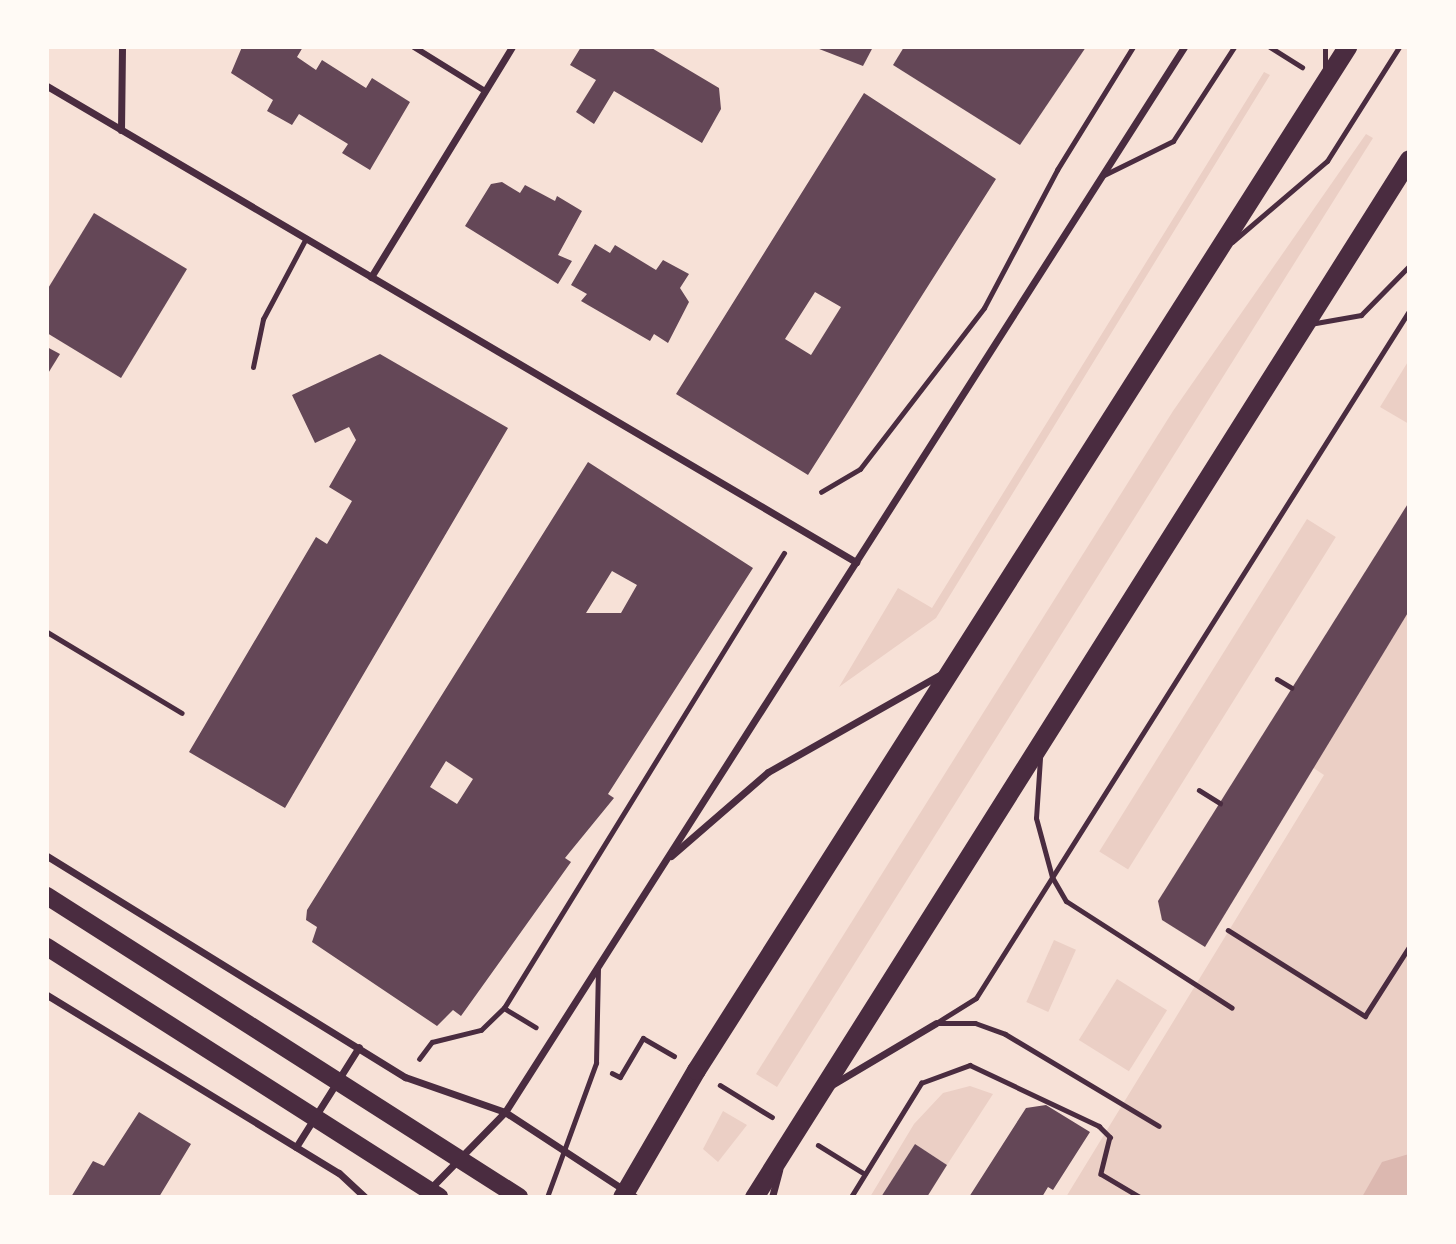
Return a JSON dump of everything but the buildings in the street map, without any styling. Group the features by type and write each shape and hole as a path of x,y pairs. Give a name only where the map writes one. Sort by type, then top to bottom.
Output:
{"highway":[{"path":"627,1195 954,666 1220,253 1347,47"},
{"path":"754,1197 1409,159"}],"main road":[{"path":"47,896 519,1197"},
{"path":"47,947 439,1197"}],"street":[{"path":"121,130 122,47"},
{"path":"414,47 485,91"},
{"path":"372,276 512,47"},
{"path":"422,1197 505,1112 1184,47"},
{"path":"47,86 856,562"},
{"path":"663,862 768,772 954,666"},
{"path":"47,856 405,1077 505,1112 627,1195"},
{"path":"47,995 296,1147 365,1197"},
{"path":"824,1090 936,1023"},
{"path":"296,1147 359,1047"},
{"path":"772,1197 785,1149"}],"lane":[{"path":"1102,176 1173,141 1234,47"},
{"path":"1325,47 1325,81"},
{"path":"1220,253 1327,161 1399,47"},
{"path":"253,367 263,318 306,238"},
{"path":"1304,326 1361,315 1409,266"},
{"path":"936,1023 976,998 1409,311"},
{"path":"47,632 182,713"},
{"path":"1041,745 1036,818 1052,877 1066,901 1110,934 1232,1008"},
{"path":"547,1197 596,1063 598,964"},
{"path":"936,1023 975,1023 1016,1039 1159,1126"}],"path":[{"path":"821,492 860,469 984,308 1057,170 1133,47"},
{"path":"405,1077 432,1042 481,1030 504,1008 784,553"},
{"path":"1278,679 1292,688"},
{"path":"1199,790 1220,803"},
{"path":"1228,930 1365,1016 1409,947"},
{"path":"504,1008 552,1036"},
{"path":"851,1197 921,1083 970,1065 1099,1126 1110,1137 1101,1174 1140,1197"}],"shaded area":[{"path":"1264,72 1270,75 936,618 839,687 898,588 932,608"},
{"path":"1366,134 1373,138 777,1087 756,1074 1173,411"},
{"path":"1409,360 1409,424 1380,407"},
{"path":"1307,519 1336,537 1128,869 1099,851"},
{"path":"1409,611 1409,1197 1066,1197 1324,775 1312,767"},
{"path":"1054,940 1076,950 1048,1012 1026,1002"},
{"path":"1117,979 1167,1010 1129,1071 1079,1040"},
{"path":"970,1086 993,1094 947,1165 915,1144 881,1197 870,1197 914,1124 943,1093"},
{"path":"723,1111 747,1125 718,1162 703,1149"},
{"path":"1409,1154 1409,1197 1362,1197 1382,1162"}]}
